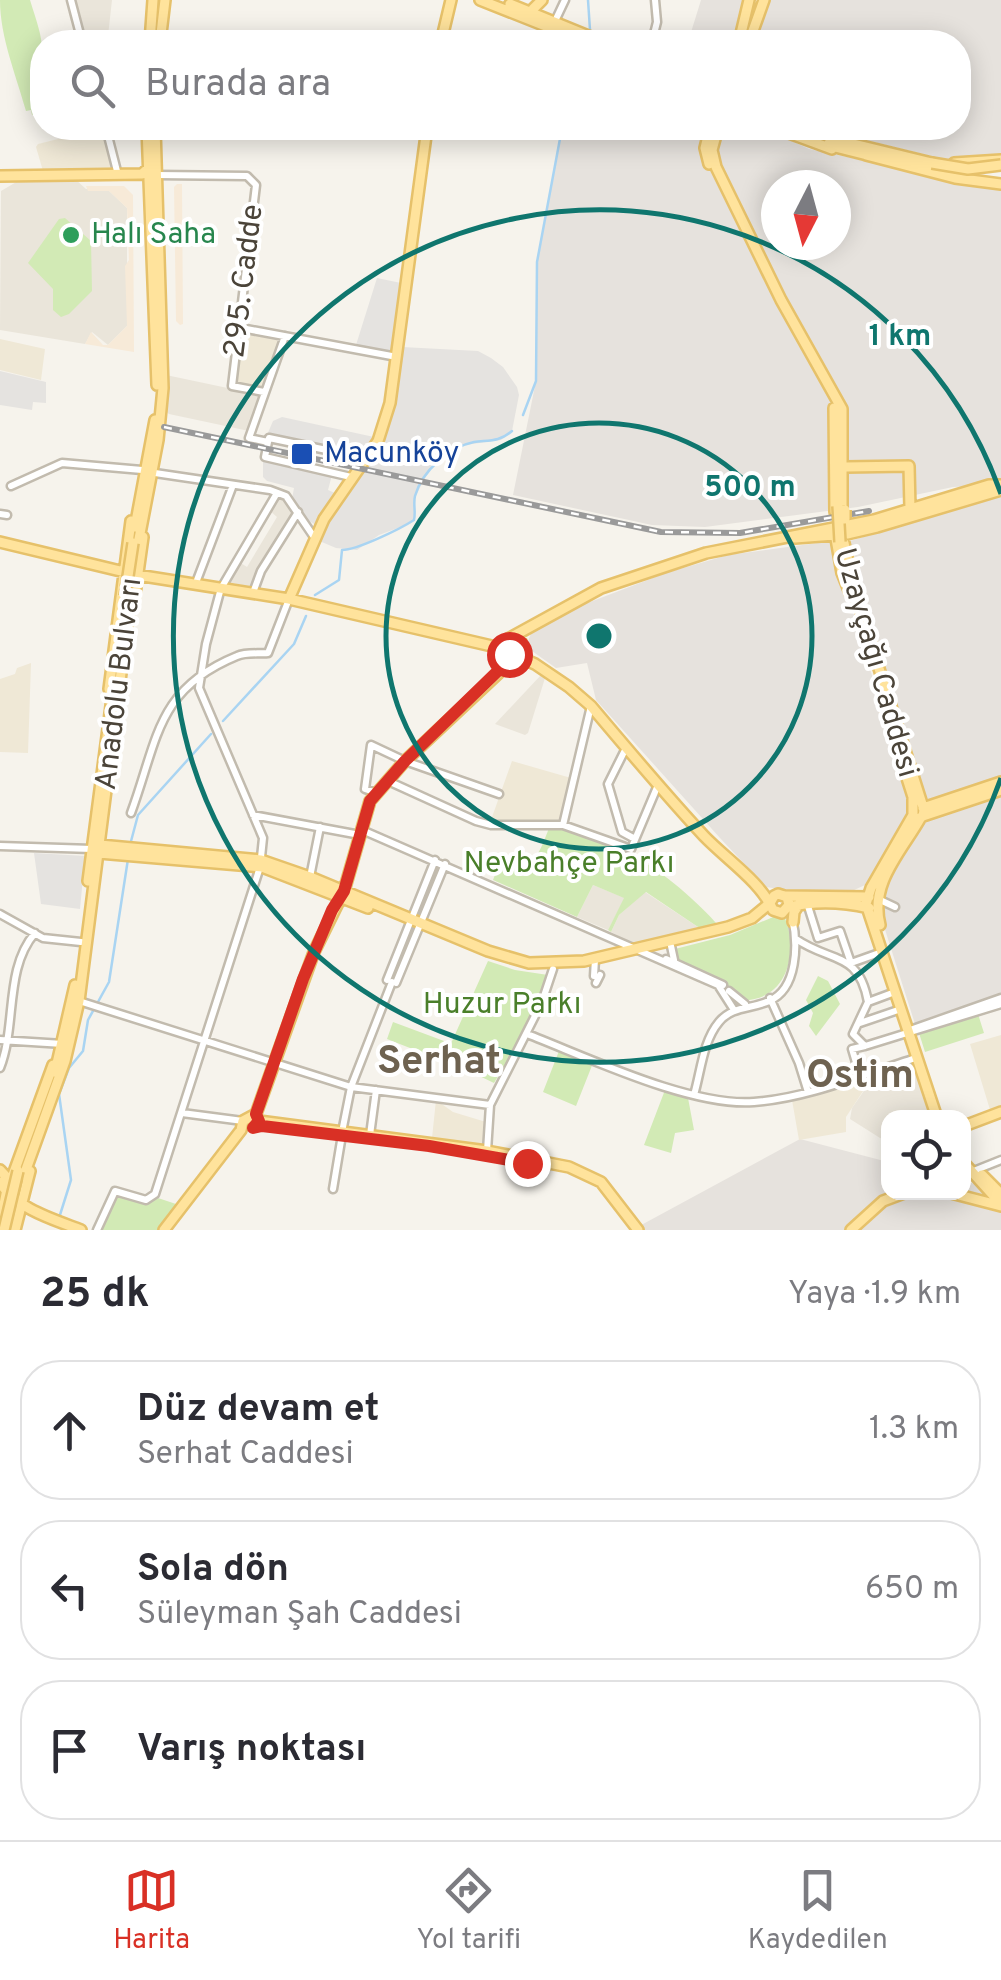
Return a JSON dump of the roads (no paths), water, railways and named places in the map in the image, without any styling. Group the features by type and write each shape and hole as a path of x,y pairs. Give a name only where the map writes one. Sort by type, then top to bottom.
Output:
{"main road":[{"path":"152,30 154,0"},
{"path":"161,30 164,0"},
{"path":"470,0 557,30"},
{"path":"480,0 556,24"},
{"path":"498,0 556,24"},
{"path":"508,0 566,30"},
{"path":"533,10 542,0"},
{"path":"746,30 749,0"},
{"path":"749,30 764,0"},
{"path":"445,30 451,1"},
{"name":"Anadolu Bulvarı","path":"9,1227 21,1173 79,1001 128,594 157,427 148,140"},
{"name":"Anadolu Bulvarı","path":"150,175 154,140"},
{"path":"295,596 314,537 379,437 390,403 426,140"},
{"name":"Uzayçağı Caddesi","path":"707,140 708,163 834,408 838,426 841,523 852,593 919,812 872,903"},
{"name":"Uzayçağı Caddesi","path":"715,140 712,150 716,167 781,300 842,409 841,523"},
{"path":"806,140 826,148 851,148"},
{"path":"834,140 866,155 954,178 998,182 998,164"},
{"path":"828,141 921,159 998,164"},
{"path":"866,155 967,174 998,164"},
{"path":"921,159 932,165"},
{"path":"0,174 150,175"},
{"path":"0,174 19,178 42,176"},
{"path":"0,188 19,178"},
{"path":"128,594 125,563 142,470 157,427"},
{"path":"128,594 140,555 154,474 157,427"},
{"path":"841,523 846,467 843,433"},
{"path":"846,467 909,466 912,506"},
{"path":"841,523 988,485 1001,488"},
{"path":"257,1122 303,979 345,879 370,801 405,761 504,665 506,641 517,640 536,623 601,588 706,553 1001,488"},
{"path":"0,542 93,562 125,563 140,555"},
{"path":"125,563 137,572 295,596 505,650 536,663 592,703 659,783 762,893 785,904 872,903"},
{"path":"137,572 295,596 487,640 517,640"},
{"path":"505,650 521,650 517,640"},
{"path":"517,640 536,663"},
{"path":"919,812 1001,782"},
{"path":"659,783 764,889 794,912 793,922"},
{"path":"919,812 1001,790"},
{"name":"Uzayçağı Caddesi","path":"872,903 880,872 919,812"},
{"path":"97,849 260,864 310,877 339,893"},
{"name":"Anadolu Bulvarı","path":"67,1042 97,849"},
{"path":"260,864 508,964 553,969 594,968 728,927 760,911 836,897 864,887 880,872"},
{"path":"760,911 762,893"},
{"path":"836,897 872,903"},
{"path":"872,903 881,952 912,1030 935,1110"},
{"path":"872,903 935,1110"},
{"path":"415,924 518,961 594,968 624,948 643,952 739,929 785,904"},
{"path":"9,1227 6,1182 67,1042"},
{"path":"9,1227 68,1064 67,1042"},
{"path":"971,1126 1001,1115"},
{"path":"164,1230 242,1125 257,1122 548,1166 584,1176 615,1200"},
{"path":"342,1133 487,1150 581,1170 601,1182 638,1230"},
{"path":"971,1165 1000,1202"},
{"path":"0,1170 6,1182 39,1212 82,1230"},
{"path":"971,1171 984,1192 1000,1202"},
{"path":"971,1192 984,1192"},
{"path":"6,1194 22,1199"},
{"path":"971,1196 1000,1202"},
{"path":"851,1230 885,1200"},
{"path":"9,1227 24,1213 39,1212"}],"street":[{"path":"70,0 79,30"},
{"path":"556,24 565,0"},
{"path":"655,30 656,0"},
{"path":"109,140 118,175"},
{"name":"295. Cadde","path":"150,175 251,177 256,185 232,386 264,392"},
{"path":"241,328 397,357"},
{"path":"268,442 249,438 285,336"},
{"path":"351,477 265,457 268,438 365,458"},
{"path":"11,486 62,463 142,470"},
{"path":"154,474 277,492 286,496 314,537"},
{"path":"197,580 232,485"},
{"path":"263,838 198,688 222,586 277,492"},
{"path":"254,590 261,571 298,512"},
{"path":"131,813 168,707 184,686 238,655 268,653 295,596"},
{"path":"563,825 592,703"},
{"path":"376,793 364,789 371,746 499,794"},
{"path":"628,746 608,784 622,832 634,838"},
{"path":"387,780 491,825 563,825 630,849 659,783"},
{"path":"254,815 361,832 445,864 624,948"},
{"path":"97,1230 115,1191 146,1200 155,1192 260,864 269,817"},
{"path":"310,877 320,827"},
{"path":"0,846 97,849"},
{"path":"333,1189 352,1087 415,924 435,860"},
{"path":"415,924 445,864"},
{"path":"872,903 896,907"},
{"path":"785,904 818,938 840,931 850,963 865,984 868,1002 853,1034 864,1046"},
{"path":"770,999 781,986 794,951 785,904"},
{"path":"0,914 43,938 81,942"},
{"path":"693,1094 710,1028 724,1013 770,999 782,991 795,958 793,922"},
{"path":"0,1068 10,1040 19,955 35,933"},
{"path":"796,939 850,963 881,952"},
{"path":"672,946 674,962"},
{"path":"795,958 815,950"},
{"path":"643,952 716,979 738,1007"},
{"path":"643,952 718,985 738,1007"},
{"path":"487,1150 490,1105 527,1034 553,969"},
{"path":"868,1002 896,991"},
{"path":"724,1013 729,994"},
{"path":"770,999 799,1062 808,1092"},
{"path":"79,1001 352,1087 490,1105"},
{"path":"860,1076 852,1049 1001,1001"},
{"path":"693,1094 709,1040 720,1020 738,1007"},
{"path":"859,1023 902,1008"},
{"path":"527,1034 693,1094 750,1103 808,1092 918,1057"},
{"path":"0,1040 67,1042"},
{"path":"370,1135 376,1090"},
{"path":"182,1113 242,1125"},
{"path":"976,1170 1001,1160"}],"waterway":[{"path":"588,0 590,30"},
{"path":"523,415 536,381 537,262 560,140"},
{"path":"315,595 339,580 342,550 368,543 414,520 414,499 424,478 438,462 455,449 498,439 512,431"},
{"path":"223,721 294,644 306,616"},
{"path":"130,845 138,815 211,734"},
{"path":"59,1218 71,1180 59,1094 69,1068 83,1051 88,1020 109,982 128,859"}],"railway":[{"path":"164,427 661,532 740,533 869,511"}],"place":[{"name":"Halı Saha","path":"71,235"},
{"name":"Macunköy","path":"302,454"}],"district":[{"name":"Serhat","path":"439,1063"},
{"name":"Ostim","path":"860,1077"}],"park label":[{"name":"Nevbahçe Parkı","path":"569,864"},
{"name":"Huzur Parkı","path":"502,1005"}]}
